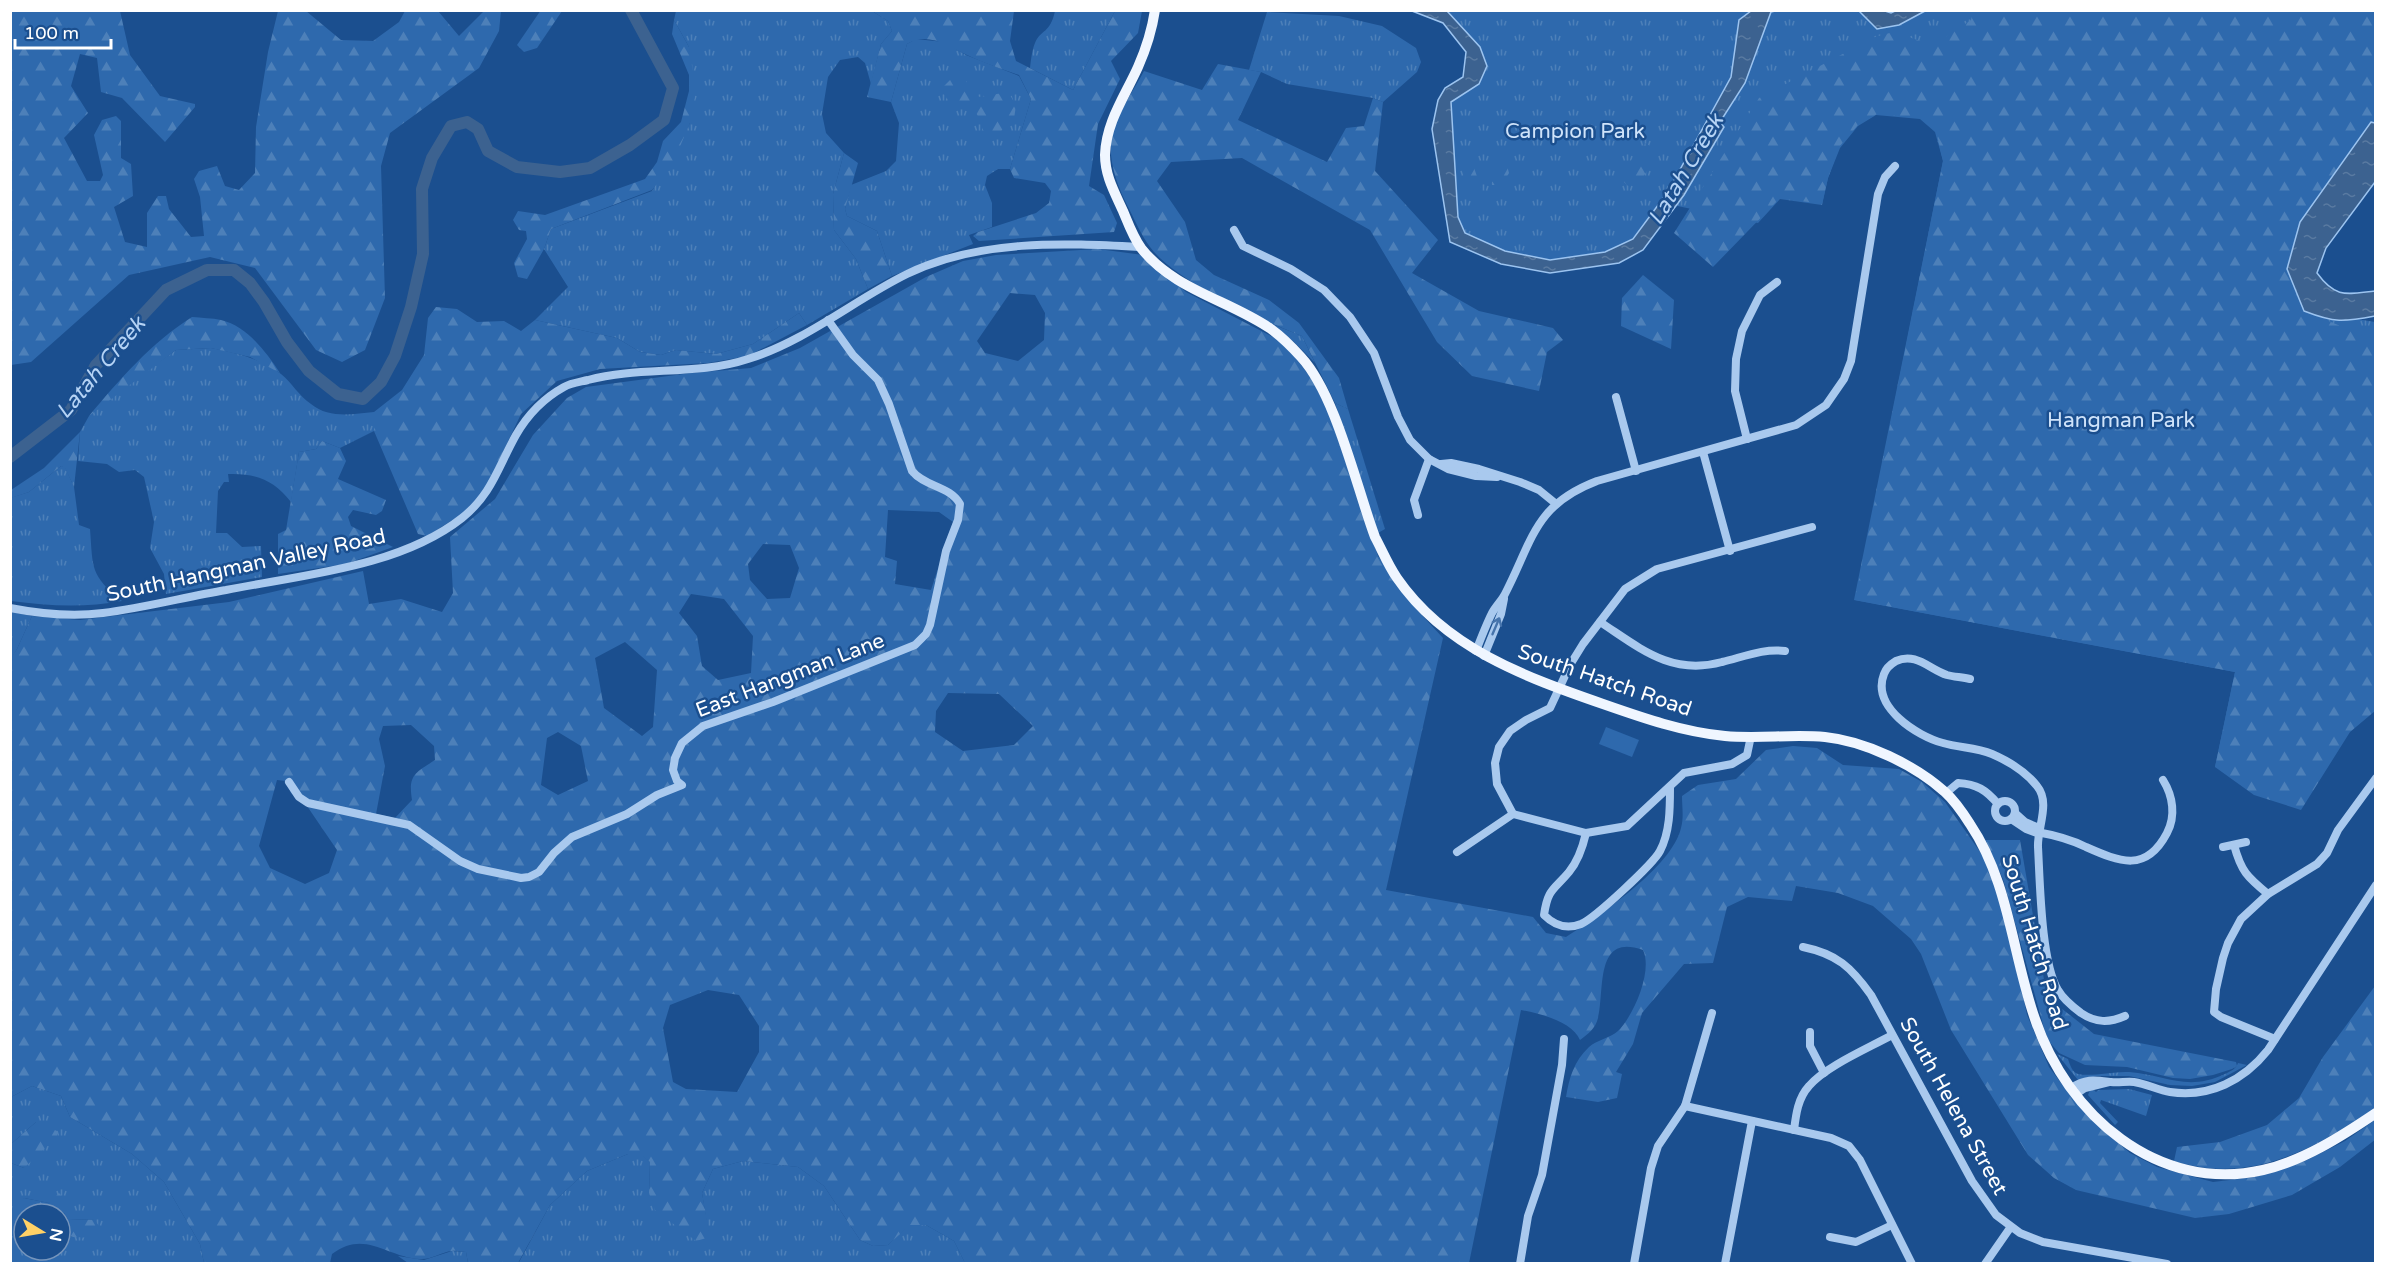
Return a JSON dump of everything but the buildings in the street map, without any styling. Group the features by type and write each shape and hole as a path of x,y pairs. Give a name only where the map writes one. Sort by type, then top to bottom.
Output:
{"main road":[{"name":"South Hatch Road","path":"1155,10 1147,45 1111,123 1106,141 1106,168 1112,189 1140,247 1157,265 1172,276 1270,329 1302,357 1311,369 1326,399 1374,537 1395,576 1412,597 1446,631 1480,653 1521,674 1559,689 1680,728 1725,736 1825,737 1845,740 1890,757 1946,793 1974,831 1997,877 2034,1016 2048,1050 2074,1091 2110,1132 2124,1143 2174,1166 2218,1174 2259,1171 2289,1162 2376,1113"}],"street":[{"path":"1480,653 1501,614 1504,596 1535,528 1555,503 1575,490 1796,425 1826,405 1844,379 1851,361 1878,194 1885,177 1895,165"},
{"path":"1234,230 1243,246 1291,270 1324,290 1350,317 1374,353 1398,417 1410,440 1429,459 1441,464 1479,469 1497,477 1520,482 1539,490 1555,503"},
{"name":"South Hangman Valley Road","path":"10,608 45,615 103,613 346,566 395,554 432,538 464,517 488,493 516,434 537,406 566,386 605,375 708,367 747,360 787,342 908,274 943,260 980,251 1023,245 1140,247"},
{"path":"1747,439 1735,392 1736,359 1742,331 1760,295 1777,282"},
{"name":"East Hangman Lane","path":"289,782 299,797 308,803 409,825 460,861 478,869 501,875 529,877 544,867 554,853 572,837 627,814 657,795 682,785 677,781 674,770 675,758 682,743 703,726 773,702 915,645 926,634 930,625 946,551 958,520 960,504 954,496 920,479 912,471 889,404 878,380 853,355 828,320"},
{"path":"1616,397 1636,471"},
{"path":"1703,452 1730,550"},
{"path":"1418,515 1414,500 1429,459"},
{"path":"1513,814 1497,784 1495,762 1499,747 1510,731 1551,708 1583,644 1624,590 1657,569 1812,527"},
{"path":"1600,622 1652,657 1685,667 1712,665 1772,649 1785,651"},
{"path":"1970,679 1947,675 1914,659 1902,658 1892,663 1884,671 1882,692 1887,704 1911,728 1928,738 1945,744 1973,748 2009,762 2042,793 2043,817 2038,831 2050,971 2058,991 2072,1006 2087,1016 2112,1022 2125,1016"},
{"path":"1457,852 1513,814 1586,832 1628,826 1684,773 1732,764 1747,754 1751,736"},
{"path":"2275,1040 2221,1017 2214,1009 2216,989 2230,937 2241,919 2268,894 2317,864 2327,853 2338,830 2376,778"},
{"path":"2013,816 2003,821 1997,817 1995,810 1998,804 2005,801 2013,805 2013,816 2026,830 2062,837 2118,861 2136,860 2151,854 2161,844 2170,828 2172,795 2163,780"},
{"path":"1946,793 1958,783 1971,783 1985,790 1998,804"},
{"path":"1586,832 1583,845 1570,871 1546,898 1544,915 1554,924 1564,927 1581,924 1649,865 1659,852 1666,836 1670,788"},
{"path":"2223,847 2246,842"},
{"path":"2234,845 2240,867 2246,876 2268,894"},
{"path":"2074,1091 2110,1082 2135,1082 2181,1093 2211,1090 2229,1084 2253,1067 2275,1040 2376,885"},
{"name":"South Helena Street","path":"1803,947 1834,956 1846,965 1871,995 1972,1180 1996,1215 2010,1227 2043,1242 2167,1263"},
{"path":"1634,1263 1651,1168 1658,1146 1686,1106 1712,1013"},
{"path":"1810,1032 1810,1046 1824,1072"},
{"path":"1794,1130 1800,1099 1809,1086 1824,1072 1892,1035"},
{"path":"1520,1263 1528,1216 1542,1175 1562,1065 1564,1039"},
{"path":"1686,1106 1842,1142 1853,1150 1912,1263"},
{"path":"1725,1263 1752,1121"},
{"path":"1830,1237 1856,1242 1892,1225"},
{"path":"1985,1263 2010,1227"}],"green space":[{"path":"541,10 562,11 537,48 524,52 517,45"},
{"path":"10,11 120,11 130,55 160,96 195,104 195,107 165,142 122,98 101,92 97,58 80,54 71,86 88,113 64,138 87,181 100,181 103,175 94,135 102,120 116,116 121,121 121,158 131,164 133,196 114,207 125,242 147,247 147,213 158,196 166,196 169,209 191,237 204,236 200,197 194,179 199,171 217,166 225,186 239,190 255,173 256,127 268,52 278,11 306,11 341,40 373,41 399,22 405,11 438,11 459,36 484,11 501,11 499,31 479,68 390,133 381,166 385,298 365,350 342,362 316,350 255,268 210,257 129,275 31,362 11,365"},
{"path":"676,11 872,11 888,21 892,31 881,44 871,84 865,63 858,57 840,60 828,77 822,114 826,133 844,153 833,194 834,230 856,259 868,289 807,325 799,313 753,344 716,354 676,350 661,355 640,352 617,338 535,320 568,287 544,249 551,229 652,191 690,123 689,47 674,20"},
{"path":"872,11 1014,11 1010,41 1016,61 1073,90 1115,11 1142,11 1138,33 1111,61 1120,79 1098,124 1089,186 1104,195 1117,223 1114,232 979,241 973,236 978,232 1036,213 1049,203 1051,191 1045,183 1014,178 1010,169 1031,99 1019,75 979,61 930,39 915,40 907,44 891,102 867,97 881,44 892,31 888,21"},
{"path":"1055,11 1115,11 1073,90 1030,68 1035,43 1051,24"},
{"name":"Hangman Park","path":"1428,11 2375,11 2375,161 2301,270 2357,319 2375,322 2375,709 2294,782 2215,767 2235,672 1854,600 1943,161 1935,132 1920,119 1876,115 1858,126 1840,148 1828,178 1822,205 1780,199 1758,223 1668,204 1640,243 1611,258 1549,267 1459,238 1445,102 1476,66 1446,19"},
{"name":"Hangman Park","path":"1973,11 2375,11 2376,109 2371,122 2300,222 2304,311 2365,336 2375,333 2375,711 2350,732 2301,810 2254,795 2215,767 2235,672 1855,600 1943,161 1936,131 1920,118 1877,114 1858,125 1839,147 1822,204 1780,198 1713,267 1674,233 1759,98 1875,37 1893,32 1933,45 1971,20"},
{"path":"1267,12 1339,16 1382,26 1416,48 1421,62 1417,72 1383,102 1373,98 1287,84 1261,72 1249,70"},
{"path":"674,20 689,47 696,91 690,123 672,165 652,190 551,229 544,249 527,279 518,277 514,263 527,239 526,231 519,230 513,220 518,211 545,215 645,179 657,162 663,141 681,122 689,91 689,75 672,34"},
{"path":"916,39 944,42 966,55 1019,76 1031,99 1010,169 998,169 987,176 985,185 992,203 992,227 969,235 973,244 892,276 877,231 847,216 845,209 851,185 886,171 896,161 899,123 891,102 907,44"},
{"path":"1218,64 1261,72 1238,120 1327,162 1346,128 1364,126 1373,98 1383,102 1375,171 1438,240 1412,273 1479,311 1553,328 1563,340 1547,352 1539,391 1472,376 1437,342 1370,230 1242,158 1171,162 1157,181 1185,222 1196,260 1214,275 1269,300 1299,323 1339,378 1348,409 1335,403 1302,336 1220,299 1162,260 1144,238 1124,199 1111,158 1113,132 1120,114 1144,71 1202,90"},
{"path":"955,75 965,78 971,93 980,97 1008,92 1016,105 1014,119 999,133 983,130 972,108 963,103 948,100 941,89"},
{"path":"1646,143 1654,150 1651,165 1639,183 1628,186 1623,181 1628,164"},
{"path":"844,153 858,163 845,209 847,216 877,231 892,276 868,289 856,259 834,230 833,194"},
{"path":"1466,159 1472,162 1482,191 1478,194 1467,190 1462,166"},
{"path":"1506,162 1509,173 1502,185 1492,185 1491,173 1498,164"},
{"path":"1098,249 1143,255 1186,292 1277,339 1296,358 1313,381 1330,416 1378,556 1418,611 1443,638 1386,890 1533,917 1546,933 1566,937 1615,904 1664,859 1675,843 1681,828 1682,796 1698,785 1736,779 1766,750 1793,746 1817,748 1843,765 1899,769 1922,782 1945,802 1990,866 2007,919 2027,1015 2049,1067 2074,1100 2130,1153 2157,1167 2213,1182 2255,1177 2305,1161 2345,1141 2375,1120 2376,1139 2340,1167 2292,1195 2229,1214 2195,1218 2076,1190 2054,1178 2028,1155 1951,1030 1921,954 1911,939 1873,906 1838,893 1796,886 1792,901 1748,897 1727,907 1713,963 1684,964 1642,1013 1633,1044 1616,1072 1622,1074 1617,1098 1598,1102 1566,1097 1573,1070 1584,1052 1618,1031 1636,1004 1646,969 1643,950 1627,947 1616,949 1609,956 1602,980 1597,1022 1591,1031 1580,1040 1563,1023 1521,1010 1469,1263 965,1263 954,1241 926,1225 910,1225 888,1245 873,1246 860,1240 824,1186 798,1167 743,1161 713,1169 702,1193 710,1237 696,1241 655,1210 649,1193 650,1162 641,1155 628,1154 587,1171 550,1205 518,1263 468,1263 466,1252 455,1251 420,1259 376,1246 355,1244 332,1254 330,1263 204,1263 200,1244 164,1182 132,1154 70,1117 61,1096 32,1086 13,1096 11,1101 10,659 32,616 80,620 229,602 363,571 369,604 401,599 442,612 453,593 450,537 495,499 533,435 567,398 586,387 691,373 751,368 800,348 926,277 963,261 996,255","holes":["1010,293 1035,295 1045,313 1044,340 1018,361 985,353 977,341","888,510 939,512 953,522 931,590 895,584 897,561 885,557","763,544 790,545 799,568 790,598 767,599 750,580 748,564","691,594 724,599 753,636 751,673 718,680 702,666 697,636 679,613","625,642 657,670 653,727 642,736 604,708 595,658","948,693 999,694 1033,726 1014,745 963,751 935,732 936,711","411,725 434,746 435,760 414,776 411,785 412,800 395,818 376,814 385,766 379,739 383,726","558,732 581,746 588,781 558,795 541,785 547,738","277,780 286,781 291,793 307,806 337,850 329,873 305,884 270,868 259,846","708,990 739,995 759,1026 759,1052 737,1092 686,1089 673,1082 663,1028 670,1005"]},
{"path":"1643,275 1674,300 1671,349 1621,326 1622,298"},
{"path":"436,307 457,309 477,322 504,321 521,331 535,320 617,338 640,352 661,355 676,350 716,354 753,344 799,313 807,325 748,356 708,363 600,369 557,381 521,414 485,490 462,514 427,536 418,534 374,431 374,412 402,390 424,355 428,318"},
{"path":"192,317 221,320 239,328 262,349 280,373 250,357 211,348 176,350 89,416 124,375 150,350"},
{"path":"1272,324 1302,336 1315,363 1294,342"},
{"path":"211,348 247,357 273,368 307,401 325,412 358,414 374,412 374,431 340,448 322,441 316,449 299,452 291,502 278,488 264,479 228,474 229,482 224,482 218,491 216,533 227,533 242,547 261,546 262,577 166,594 164,574 150,548 154,522 144,477 135,470 119,472 107,464 78,461 80,432 89,416 176,350"},
{"path":"1335,403 1348,409 1385,529 1378,533"},
{"path":"80,432 74,487 65,468 61,466 29,492 11,498 11,490 44,468"},
{"path":"322,441 340,448 346,461 338,479 386,500 382,511 376,515 353,510 348,517 351,526 393,547 346,564 278,574 278,534 286,530 299,452 316,449"},
{"path":"61,466 65,467 74,487 79,525 90,529 95,570 104,584 122,601 66,606 11,601 10,498 29,492"},
{"path":"11,612 32,616 11,659"},
{"path":"1606,727 1639,740 1632,757 1599,744"},
{"path":"1985,840 2020,840 2047,997 2094,1034 2236,1062 2237,1066 2213,1075 2190,1079 2173,1078 2127,1067 2085,1065 2059,1053 2047,1039 2003,879"},
{"path":"2375,986 2375,1108 2304,1150 2255,1166 2229,1169 2202,1167 2174,1161 2177,1147 2220,1142 2267,1125 2299,1098 2323,1057"},
{"path":"2057,1054 2068,1059 2070,1066 2078,1074 2129,1072 2188,1082 2199,1082 2225,1074 2238,1063 2247,1065 2215,1082 2192,1086 2170,1085 2129,1076 2097,1076 2078,1080"},
{"path":"32,1086 61,1096 70,1117 132,1154 164,1182 200,1244 204,1263 11,1263 11,1163 24,1168 36,1122 11,1144 10,1101 13,1096"},
{"path":"2129,1089 2152,1095 2146,1116 2101,1100 2100,1103 2118,1122 2115,1125 2088,1095 2090,1090 2096,1092 2098,1090"},
{"path":"36,1122 57,1131 57,1137 24,1168 11,1163 11,1144"},
{"path":"628,1154 641,1154 650,1162 649,1193 709,1236 702,1193 713,1169 743,1161 798,1167 824,1186 860,1240 873,1246 888,1245 910,1224 926,1225 954,1241 965,1263 518,1264 550,1205 587,1171"},
{"path":"59,1193 64,1198 64,1202 50,1202"},
{"path":"24,1198 44,1202 20,1202"},
{"path":"72,1219 95,1220 102,1231 96,1238 73,1237"},
{"path":"452,1251 466,1252 468,1263 408,1263 398,1256 424,1260"}],"water":[{"path":"1412,11 1447,11 1480,47 1487,66 1479,84 1451,102 1458,217 1465,233 1505,251 1550,260 1605,252 1633,239 1667,193 1731,77 1739,20 1751,11 1775,11 1771,12 1745,83 1720,122 1724,127 1684,195 1643,250 1619,263 1550,273 1501,264 1450,242 1432,129 1438,100 1445,88 1463,77 1466,52 1443,23"},
{"path":"1859,11 1891,13 1925,11 1899,25 1877,29"},
{"path":"2371,122 2375,123 2375,182 2326,248 2317,273 2336,291 2357,293 2375,291 2375,316 2347,320 2324,318 2304,311 2287,269 2300,222"}],"waterway":[{"name":"Latah Creek","path":"10,457 71,410 96,365 166,290 207,270 234,270 250,283 287,342 309,371 338,394 363,399 381,382 395,356 411,307 423,254 422,189 432,158 451,126 467,122 478,129 488,151 517,167 560,172 590,168 630,145 664,120 673,88 631,10"}],"park label":[{"name":"Campion Park","path":"1575,131"}]}
